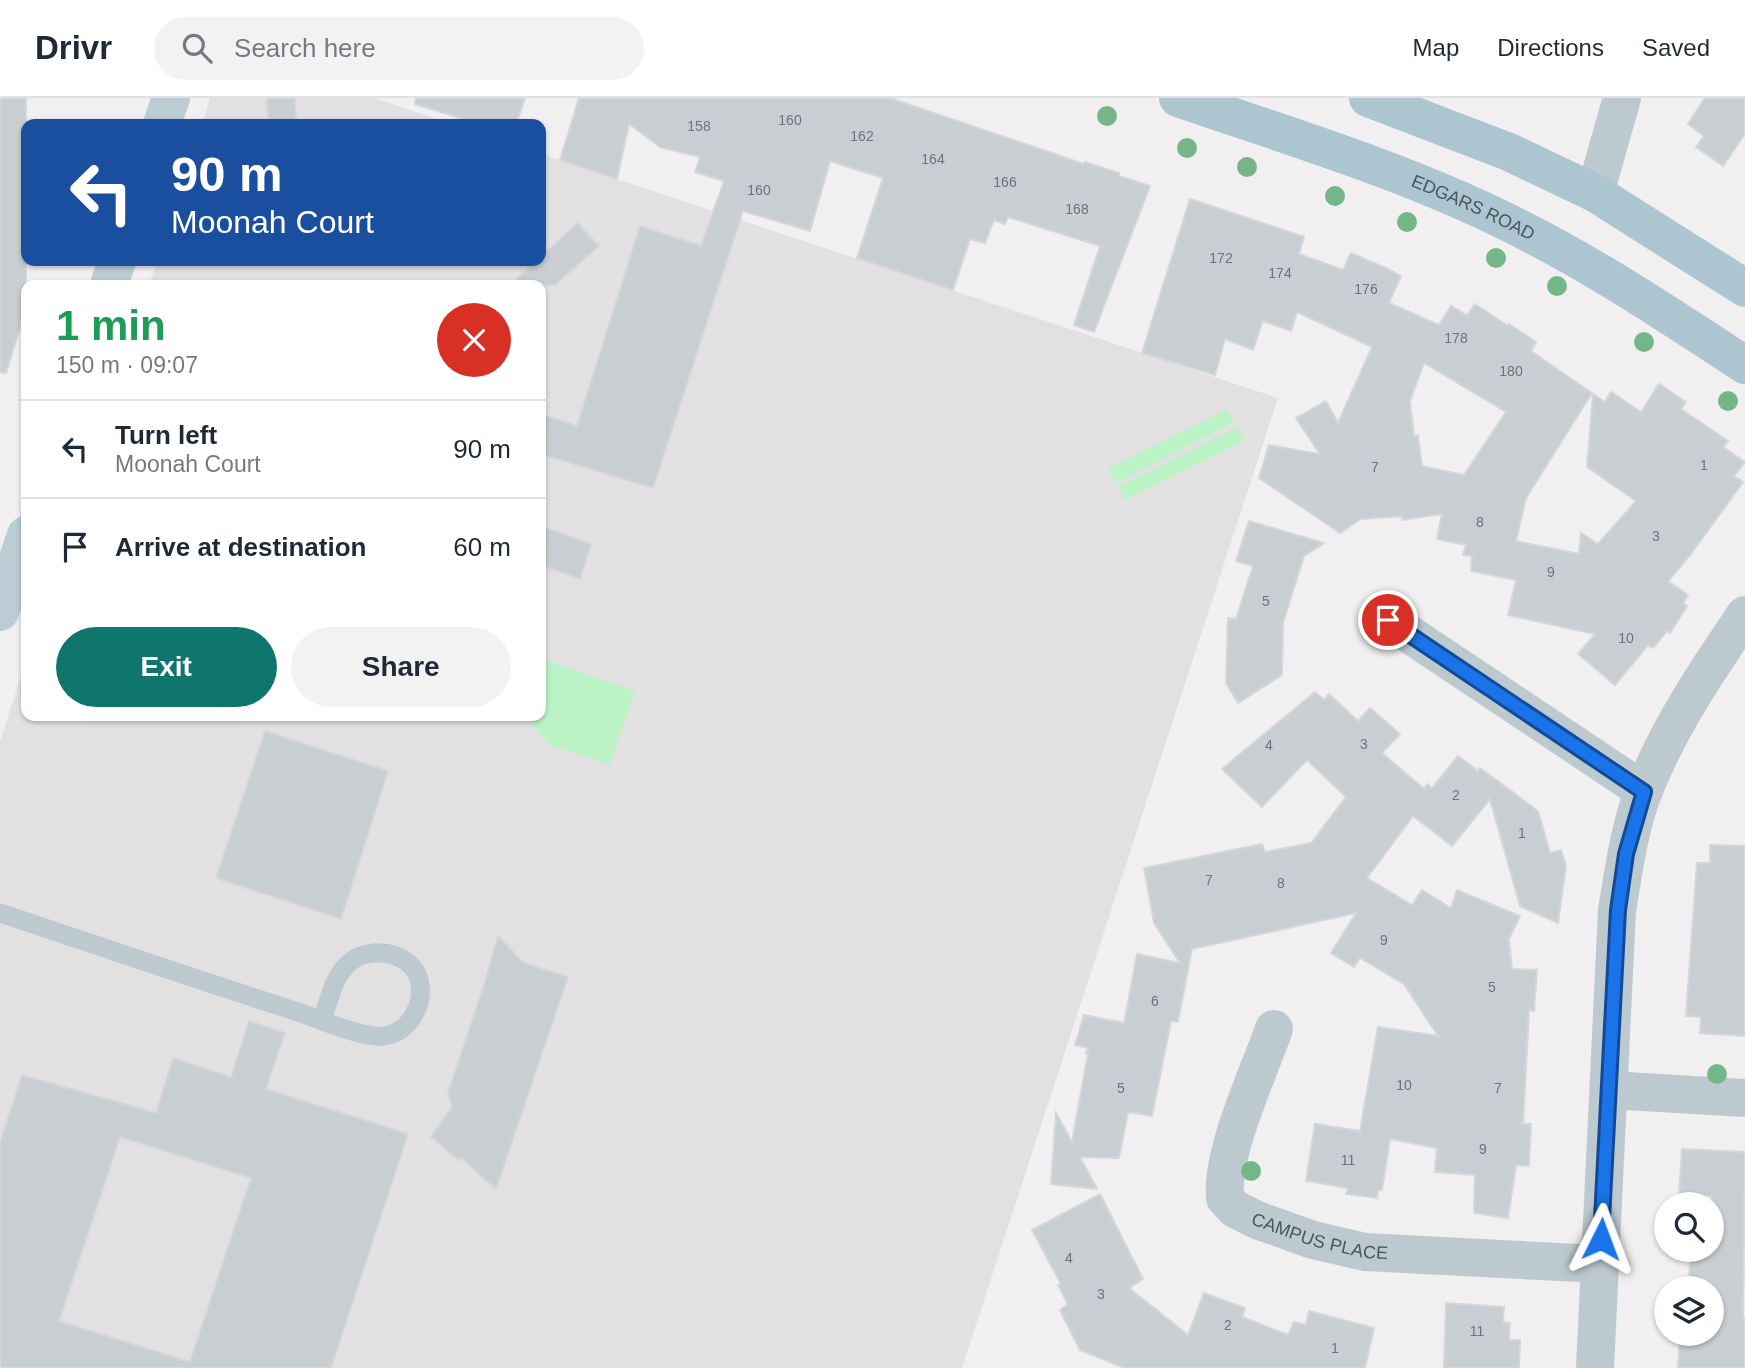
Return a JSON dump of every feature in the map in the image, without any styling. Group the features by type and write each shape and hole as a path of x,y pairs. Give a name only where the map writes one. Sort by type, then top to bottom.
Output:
{"main road":[{"name":"EDGARS ROAD","path":"1178,98 1427,186 1506,221 1583,261 1745,365"},
{"path":"1368,98 1509,152 1595,192 1745,288"}],"street":[{"path":"164,119 171,98"},
{"path":"1595,192 1622,98"},
{"path":"2,600 21,549"},
{"path":"1595,1368 1618,910 1626,854 1644,792 1672,732 1699,682 1745,615"},
{"path":"1388,620 1644,792"},
{"name":"CAMPUS PLACE","path":"1274,1029 1234,1138 1226,1171 1225,1198 1235,1209 1313,1240 1365,1252 1599,1264"},
{"path":"1609,1090 1745,1098"}],"lane":[{"path":"0,913 323,1020 372,1036 386,1036 401,1030 411,1020 421,993 420,981 414,968 387,953 361,955 341,972 323,1020"}],"shaded area":[{"path":"210,98 374,98 438,119 204,119"},
{"path":"546,156 1278,398 962,1368 0,1368 0,741 21,676 21,721 546,721 546,280 151,280 155,266 546,266"}],"green space":[{"path":"1228,409 1234,423 1116,483 1109,468"},
{"path":"1237,427 1244,441 1125,500 1118,487"},
{"path":"546,660 635,691 610,765 549,745 530,721 546,721"}],"building":[{"path":"0,98 26,98 26,119 21,119 21,266 26,266 26,280 21,280 21,324 6,373 0,372"},
{"path":"266,98 295,98 296,119 268,119"},
{"path":"416,98 525,98 518,119 464,119 415,104"},
{"path":"579,98 890,98 1084,164 1085,162 1119,173 1119,176 1150,186 1094,332 1074,325 1100,246 1008,217 1005,224 994,220 985,243 970,239 953,290 857,258 883,178 830,161 810,231 743,211 653,488 546,456 546,416 577,426 640,226 701,246 724,181 695,172 700,157 660,147 629,124 617,179 560,160"},
{"path":"1705,98 1745,98 1745,134 1723,166 1696,147 1704,136 1688,124"},
{"path":"1190,199 1304,237 1299,254 1343,270 1351,253 1388,269 1401,276 1389,303 1439,325 1451,306 1467,315 1475,304 1536,342 1531,351 1592,393 1526,498 1516,541 1579,554 1581,533 1598,544 1636,501 1587,467 1593,394 1605,402 1611,392 1641,412 1659,384 1686,402 1681,409 1728,441 1723,447 1745,462 1734,476 1743,482 1668,581 1688,595 1683,603 1687,606 1670,633 1667,631 1653,648 1648,645 1615,685 1578,654 1595,634 1508,615 1516,580 1471,571 1472,556 1463,555 1466,545 1437,539 1442,514 1402,520 1402,516 1361,519 1340,533 1259,478 1269,445 1320,454 1296,418 1326,401 1338,423 1372,347 1297,312 1291,331 1263,321 1253,350 1225,339 1215,375 1142,353","holes":["1424,363 1506,412 1464,475 1422,466 1418,435 1414,436 1410,401"]},
{"path":"577,223 599,246 555,285 546,285 546,280 515,280 531,266 546,266 546,252"},
{"path":"1249,521 1324,543 1304,556 1283,623 1282,675 1238,703 1226,683 1228,618 1236,619 1253,566 1236,561"},
{"path":"546,528 591,544 580,579 546,567"},
{"path":"1315,692 1324,700 1329,694 1358,721 1370,708 1400,734 1382,753 1424,789 1427,784 1432,788 1458,756 1478,771 1480,768 1538,811 1550,853 1561,850 1566,866 1558,923 1520,906 1490,799 1452,846 1413,816 1367,878 1412,905 1422,890 1451,908 1457,890 1520,916 1509,939 1512,969 1537,970 1534,1011 1529,1010 1523,1124 1531,1124 1529,1166 1516,1165 1508,1218 1474,1213 1475,1175 1435,1172 1437,1148 1390,1139 1382,1190 1378,1190 1377,1198 1346,1194 1348,1188 1306,1181 1315,1124 1360,1131 1378,1027 1438,1036 1404,984 1360,958 1354,967 1331,953 1356,913 1192,949 1178,1022 1171,1021 1152,1116 1128,1112 1119,1158 1080,1157 1097,1189 1051,1184 1056,1113 1072,1142 1088,1053 1088,1048 1075,1045 1084,1015 1124,1023 1137,954 1180,963 1154,923 1144,868 1262,844 1265,852 1311,843 1346,797 1307,760 1262,807 1222,769"},
{"path":"265,731 388,771 341,919 216,878"},
{"path":"1710,845 1745,846 1745,1036 1700,1033 1701,1017 1686,1016 1697,863 1710,863"},
{"path":"498,936 524,963 568,977 496,1189 460,1157 459,1160 431,1137 452,1107 448,1093"},
{"path":"249,1021 285,1033 266,1089 408,1134 331,1368 0,1368 0,1142 22,1075 156,1113 173,1058 231,1077","holes":["120,1137 251,1178 190,1362 59,1321"]},
{"path":"1682,1149 1745,1152 1745,1368 1678,1368 1679,1346 1724,1346 1724,1276 1689,1276 1690,1262 1724,1262 1724,1192 1679,1192"},
{"path":"1100,1194 1143,1279 1129,1288 1188,1335 1204,1293 1245,1308 1242,1317 1288,1335 1294,1322 1306,1325 1309,1311 1374,1328 1365,1368 1124,1368 1080,1350 1060,1310 1068,1304 1058,1285 1061,1284 1032,1230"},
{"path":"1446,1303 1504,1307 1503,1322 1510,1323 1509,1340 1520,1340 1519,1368 1444,1368"}],"route":[{"path":"1388,620 1644,792 1626,854 1618,910 1601,1239"}]}
